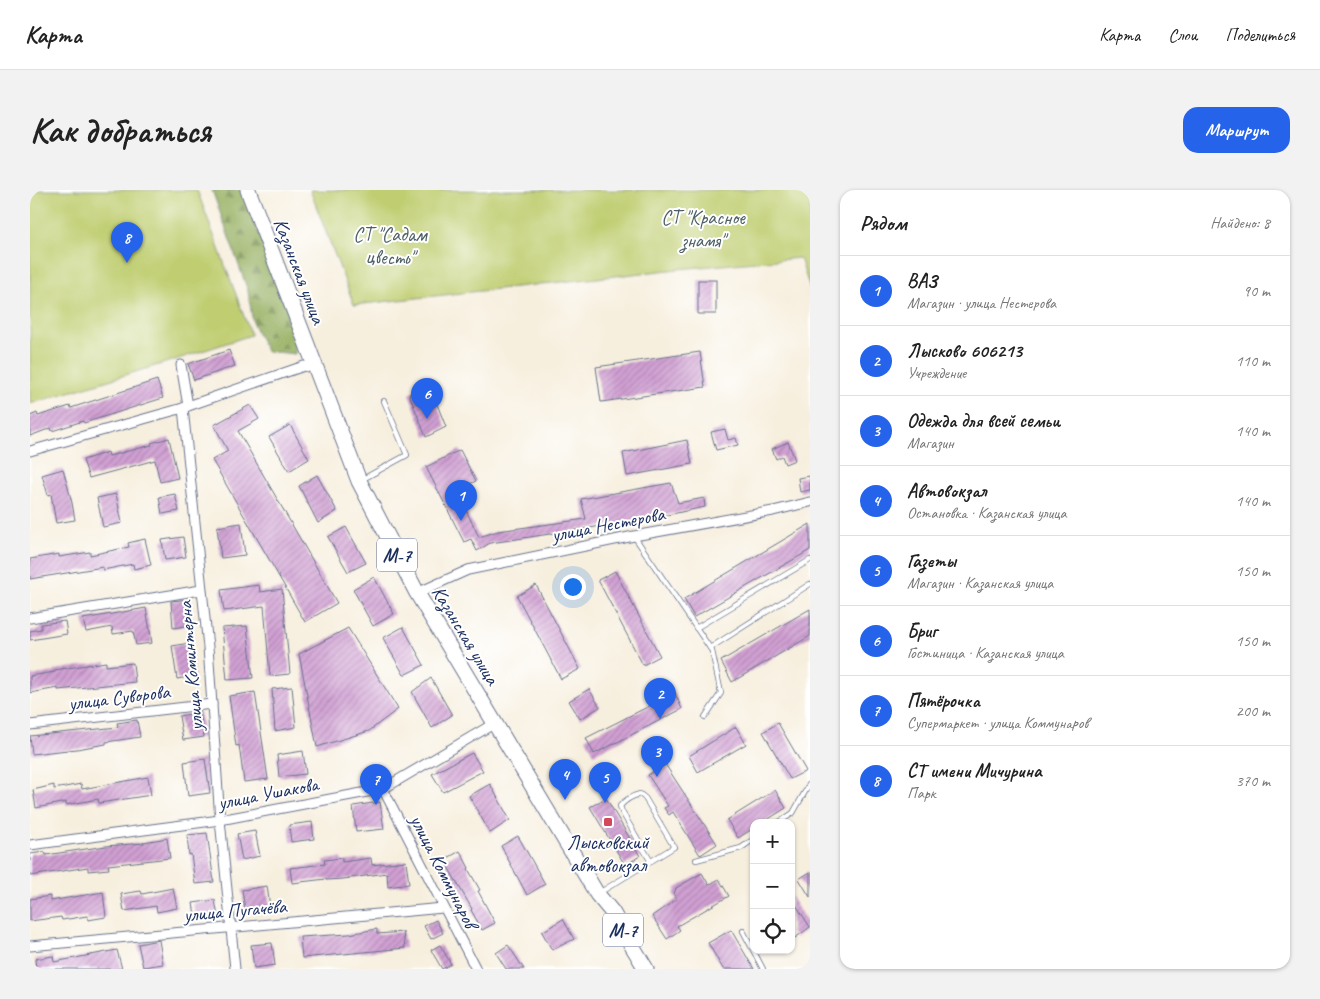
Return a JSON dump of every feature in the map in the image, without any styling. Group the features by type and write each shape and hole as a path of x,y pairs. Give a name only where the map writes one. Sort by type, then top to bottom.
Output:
{"highway":[{"name":"Казанская улица","path":"248,190 360,481 417,593 597,894 612,912 646,969"}],"street":[{"name":"улица Коминтерна","path":"181,365 212,704 220,820 236,969"},
{"path":"30,451 185,407 304,366 316,369"},
{"name":"улица Нестерова","path":"417,593 468,570 634,536 773,511 810,502"},
{"path":"30,618 201,590"},
{"name":"улица Суворова","path":"30,726 212,704"},
{"name":"улица Ушакова","path":"30,845 220,820 383,789 495,723"},
{"name":"улица Коммунаров","path":"383,789 476,969"},
{"name":"улица Пугачёва","path":"30,946 443,908"}],"lane":[{"path":"360,481 407,454 384,401"},
{"path":"634,536 710,648 721,693 705,717"},
{"path":"696,628 810,560"},
{"path":"710,648 810,584"},
{"path":"784,819 793,813 810,783"},
{"path":"597,894 651,862 674,847 645,798 640,794 634,795 620,806 651,862"},
{"path":"696,860 741,848 750,842"},
{"path":"743,931 763,969"}],"green space":[{"path":"30,190 197,190 251,335 30,404"},
{"path":"212,190 242,190 295,328 295,354 266,351 253,324 248,291"},
{"name":"СТ \"Садам цвесть\"","path":"310,190 810,190 810,289 800,258 678,269 354,305"}],"building":[{"path":"698,280 716,280 716,314 698,314"},
{"path":"229,350 235,366 194,380 188,364"},
{"path":"700,352 705,387 601,402 596,367"},
{"path":"157,380 163,398 84,423 83,421 52,431 51,428 30,436 30,416 37,413 38,416 70,406 71,408"},
{"path":"429,384 446,427 426,437 409,394"},
{"path":"250,405 259,419 238,431 337,603 305,622 212,460 228,451 214,425"},
{"path":"290,425 309,459 289,471 269,437"},
{"path":"725,429 728,440 736,438 738,445 716,450 711,432"},
{"path":"169,438 178,478 160,482 155,460 89,478 83,460 108,452 109,456 152,445 151,443"},
{"path":"687,440 692,464 627,476 623,453"},
{"path":"788,442 795,460 785,464 782,456 776,459 772,449"},
{"path":"460,450 476,481 456,490 479,537 498,531 586,519 581,499 671,483 678,503 704,498 705,507 648,519 490,543 477,551 471,539 464,542 426,467"},
{"path":"63,469 75,520 56,523 51,494 48,495 42,475"},
{"path":"317,475 337,511 318,523 299,486"},
{"path":"810,476 810,490 800,492 798,478"},
{"path":"116,494 122,523 103,527 97,498"},
{"path":"175,494 179,511 162,514 159,497"},
{"path":"241,523 245,555 221,558 217,527"},
{"path":"810,524 810,550 694,617 684,599"},
{"path":"346,527 366,563 348,572 328,537"},
{"path":"183,537 186,557 165,560 162,540"},
{"path":"145,539 151,565 134,569 133,564 103,570 103,567 30,579 30,559 59,554 59,557 90,552 90,555 129,547 128,543"},
{"path":"615,571 660,656 643,665 598,580"},
{"path":"374,577 394,614 373,626 353,589"},
{"path":"259,585 260,592 282,589 290,674 270,676 264,606 224,611 221,590"},
{"path":"536,585 580,669 561,679 517,596"},
{"path":"190,599 192,625 173,628 171,601"},
{"path":"146,608 152,643 136,645 133,631 113,634 112,627 86,632 83,619"},
{"path":"810,609 810,636 732,682 721,661"},
{"path":"65,621 67,634 30,640 30,631 41,629 41,624"},
{"path":"247,626 253,678 227,680 222,628"},
{"path":"403,627 424,665 404,675 383,638"},
{"path":"348,628 398,709 369,731 317,747 299,654"},
{"path":"190,643 195,676 177,679 172,646"},
{"path":"106,662 106,666 133,663 135,682 58,690 58,688 30,693 30,676"},
{"path":"431,678 452,715 432,728 412,692"},
{"path":"292,687 296,727 275,731 272,689"},
{"path":"589,689 600,707 580,719 569,701"},
{"path":"255,692 268,779 244,782 239,745 236,746 229,696"},
{"path":"675,693 682,709 594,754 586,738"},
{"path":"200,712 204,737 183,740 179,716"},
{"path":"137,720 140,737 77,749 32,754 30,736 118,727 117,723"},
{"path":"778,723 806,771 790,779 763,732"},
{"path":"736,727 746,744 698,772 689,756"},
{"path":"303,751 306,774 279,777 277,755"},
{"path":"472,753 483,771 443,792 432,774"},
{"path":"205,759 210,793 188,796 184,762"},
{"path":"665,764 717,844 700,855 673,812 669,815 664,808 668,806 648,775"},
{"path":"148,777 151,795 99,803 98,799 66,805 66,802 36,808 33,790 54,785 54,789 81,784 82,789"},
{"path":"490,784 510,820 490,833 469,796"},
{"path":"775,790 786,808 768,819 750,819 750,830 738,838 727,820"},
{"path":"606,798 640,856 625,865 590,807"},
{"path":"380,802 384,829 356,832 353,806"},
{"path":"312,822 314,839 291,842 289,825"},
{"path":"255,831 260,856 242,860 237,834"},
{"path":"207,833 214,882 195,884 187,835"},
{"path":"518,836 545,884 527,895 501,846"},
{"path":"167,838 170,858 108,865 109,869 88,871 88,867 30,876 30,854 45,852 46,855 106,846 144,843"},
{"path":"460,851 495,923 482,930 444,860"},
{"path":"342,858 342,862 371,858 372,865 406,861 409,884 388,887 387,873 292,883 290,868 325,864 324,860"},
{"path":"810,872 810,897 799,879"},
{"path":"702,873 709,885 719,879 729,896 677,926 680,930 667,939 652,916 677,899 674,895 676,888"},
{"path":"267,886 270,907 245,910 242,890"},
{"path":"173,888 177,908 157,912 156,906 124,911 121,894 141,891 142,894"},
{"path":"103,892 106,917 88,920 87,916 62,920 61,917 30,921 30,899 50,896 50,901"},
{"path":"215,900 218,917 196,921 193,903"},
{"path":"795,903 810,927 795,938"},
{"path":"563,919 574,939 552,950 542,932"},
{"path":"436,920 443,933 431,939 424,926"},
{"path":"377,929 377,934 403,932 405,948 302,958 300,937 349,934"},
{"path":"731,930 754,969 723,969 708,943"},
{"path":"159,940 163,964 143,967 138,944"},
{"path":"272,943 275,965 254,968 251,945"},
{"path":"440,945 451,964 442,969 431,950"},
{"path":"508,945 524,969 506,969 496,953"},
{"path":"117,950 122,969 36,969 35,959 53,956 54,962"}],"place":[{"name":"СТ имени Мичурина","path":"127,263"},
{"name":"Бриг","path":"427,419"},
{"name":"ВАЗ","path":"461,521"},
{"name":"Лысково 606213","path":"660,719"},
{"name":"Одежда для всей семьи","path":"657,777"},
{"name":"Автовокзал","path":"565,800"},
{"name":"Газеты","path":"605,803"},
{"name":"Пятёрочка","path":"376,805"},
{"name":"Лысковский автовокзал","path":"608,822"}],"park label":[{"name":"СТ \"Красное знамя\"","path":"703,228"}]}
